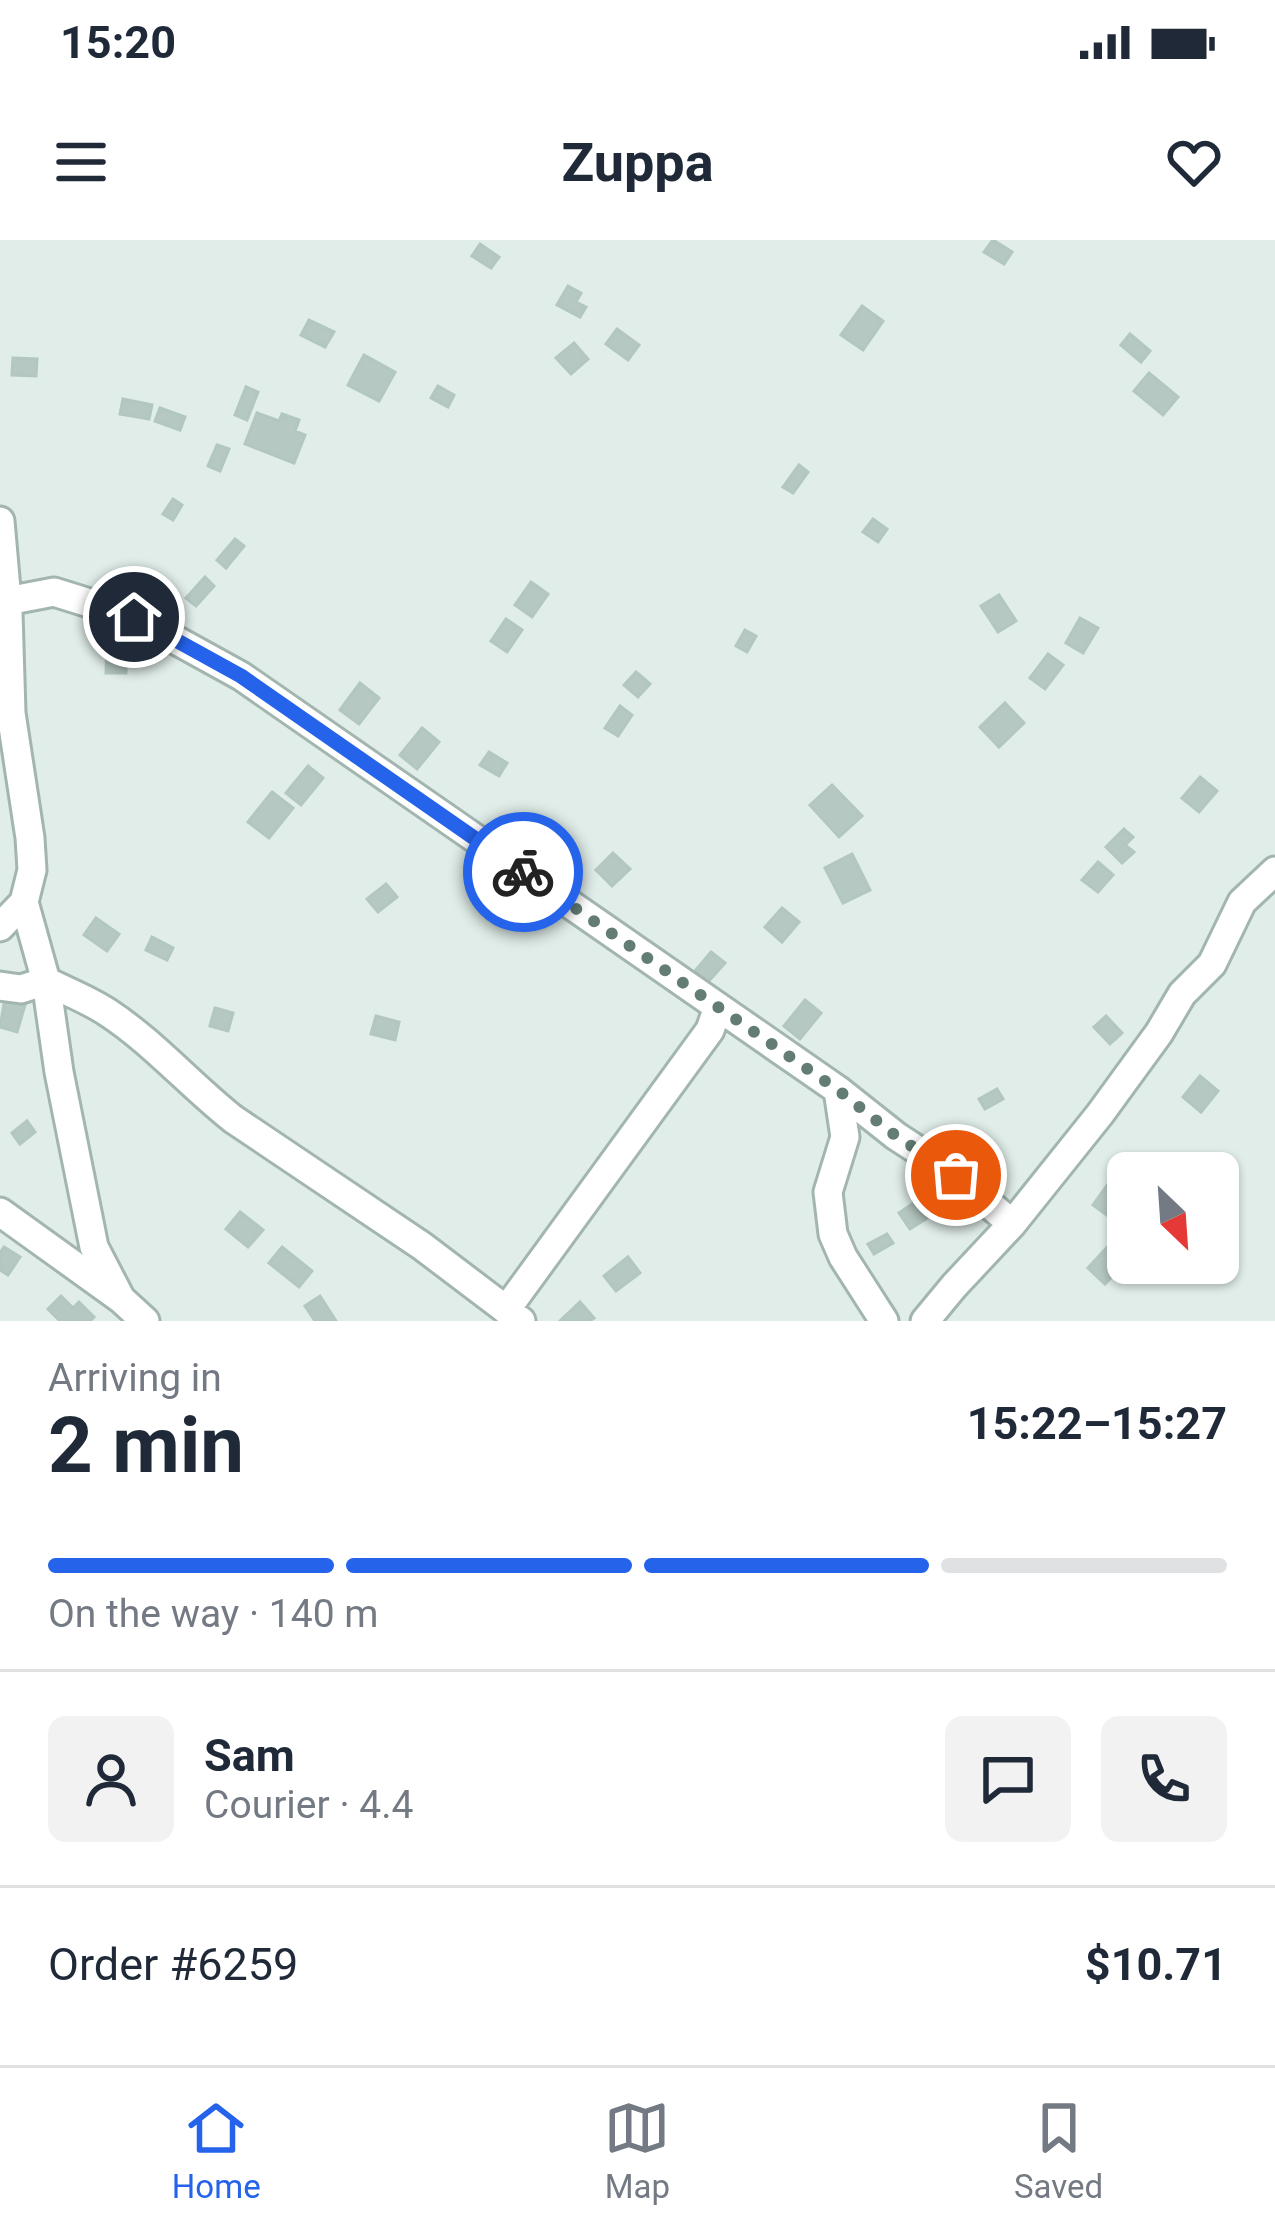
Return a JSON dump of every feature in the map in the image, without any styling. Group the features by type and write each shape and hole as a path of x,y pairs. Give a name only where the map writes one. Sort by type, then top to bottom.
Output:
{"street":[{"path":"0,521 11,713 30,838 32,870 24,902 46,981 94,1247 121,1299"},
{"path":"7,601 53,592 134,617 241,676 838,1090 956,1175 1012,1224"},
{"path":"925,1321 1012,1224 1100,1114 1181,994 1212,964 1242,902 1275,871"},
{"path":"0,927 24,902"},
{"path":"0,986 21,989 46,981 107,1011 233,1119 422,1246 513,1316 710,1030 718,1007"},
{"path":"838,1090 845,1136 828,1192 833,1234 884,1321"},
{"path":"0,1212 145,1321"}],"building":[{"path":"993,240 1012,252 1004,264 984,252"},
{"path":"480,244 499,257 491,268 472,256"},
{"path":"568,286 581,293 576,302 586,307 580,317 557,305"},
{"path":"862,306 883,321 863,350 841,335"},
{"path":"309,320 334,332 325,347 301,335"},
{"path":"617,329 639,345 628,360 606,344"},
{"path":"1130,334 1150,351 1141,362 1121,345"},
{"path":"574,343 588,359 571,374 556,358"},
{"path":"364,355 395,372 379,401 348,385"},
{"path":"13,358 37,359 36,376 12,375"},
{"path":"1149,373 1178,397 1163,415 1134,391"},
{"path":"438,386 454,395 448,407 431,398"},
{"path":"246,387 258,392 247,420 235,415"},
{"path":"123,399 152,405 149,419 120,414"},
{"path":"160,408 185,417 180,430 155,421"},
{"path":"257,413 279,421 282,414 299,420 295,431 305,435 294,463 245,444"},
{"path":"217,445 229,449 220,471 208,466"},
{"path":"799,465 808,472 793,493 783,487"},
{"path":"173,499 182,505 173,520 163,514"},
{"path":"873,519 887,529 878,542 863,532"},
{"path":"235,539 244,546 226,568 217,560"},
{"path":"205,577 214,586 196,606 186,598"},
{"path":"531,582 548,594 532,617 515,605"},
{"path":"999,595 1016,621 998,632 981,606"},
{"path":"1080,618 1098,628 1083,653 1066,643"},
{"path":"506,619 522,630 507,652 491,641"},
{"path":"745,630 756,636 747,652 736,646"},
{"path":"107,647 127,648 126,673 106,673"},
{"path":"1048,654 1063,665 1045,689 1030,678"},
{"path":"636,672 650,684 638,697 624,685"},
{"path":"360,683 379,698 359,724 340,710"},
{"path":"1005,703 1024,723 999,747 980,727"},
{"path":"620,706 632,715 618,736 605,728"},
{"path":"422,728 439,742 417,769 400,755"},
{"path":"489,752 507,763 499,776 480,765"},
{"path":"308,766 323,778 301,805 286,793"},
{"path":"1200,777 1217,791 1199,812 1182,798"},
{"path":"832,785 862,816 839,837 810,805"},
{"path":"272,792 293,808 269,838 248,822"},
{"path":"1124,829 1133,837 1125,845 1134,852 1122,863 1106,847"},
{"path":"613,853 630,869 612,886 596,870"},
{"path":"852,854 870,890 843,903 825,868"},
{"path":"1098,862 1113,875 1098,892 1082,880"},
{"path":"386,884 397,897 378,912 367,899"},
{"path":"782,908 799,922 782,942 765,927"},
{"path":"96,918 119,934 107,951 84,935"},
{"path":"152,937 173,948 167,960 146,950"},
{"path":"711,952 725,963 708,982 695,971"},
{"path":"5,999 25,1005 17,1032 0,1027"},
{"path":"805,1000 821,1013 800,1039 784,1026"},
{"path":"215,1008 233,1013 228,1031 210,1026"},
{"path":"376,1016 399,1022 395,1040 371,1034"},
{"path":"1106,1016 1122,1033 1110,1044 1094,1027"},
{"path":"1200,1076 1218,1091 1201,1112 1183,1097"},
{"path":"997,1089 1003,1099 985,1109 979,1099"},
{"path":"27,1121 35,1132 20,1144 12,1133"},
{"path":"1107,1185 1107,1215 1093,1205"},
{"path":"930,1192 941,1209 910,1229 899,1213"},
{"path":"240,1212 263,1230 248,1247 226,1229"},
{"path":"887,1234 893,1243 874,1254 868,1244"},
{"path":"4,1247 20,1257 8,1275 0,1270"},
{"path":"282,1247 312,1271 299,1287 269,1263"},
{"path":"1107,1247 1105,1284 1088,1268"},
{"path":"628,1257 640,1273 616,1291 604,1276"},
{"path":"61,1296 73,1308 79,1302 94,1317 60,1321 48,1309"},
{"path":"320,1296 336,1321 315,1321 305,1306"},
{"path":"580,1302 594,1318 560,1321"}],"way so far":[{"path":"523,872 956,1175"}],"route":[{"path":"134,617 241,676 523,872"}]}
